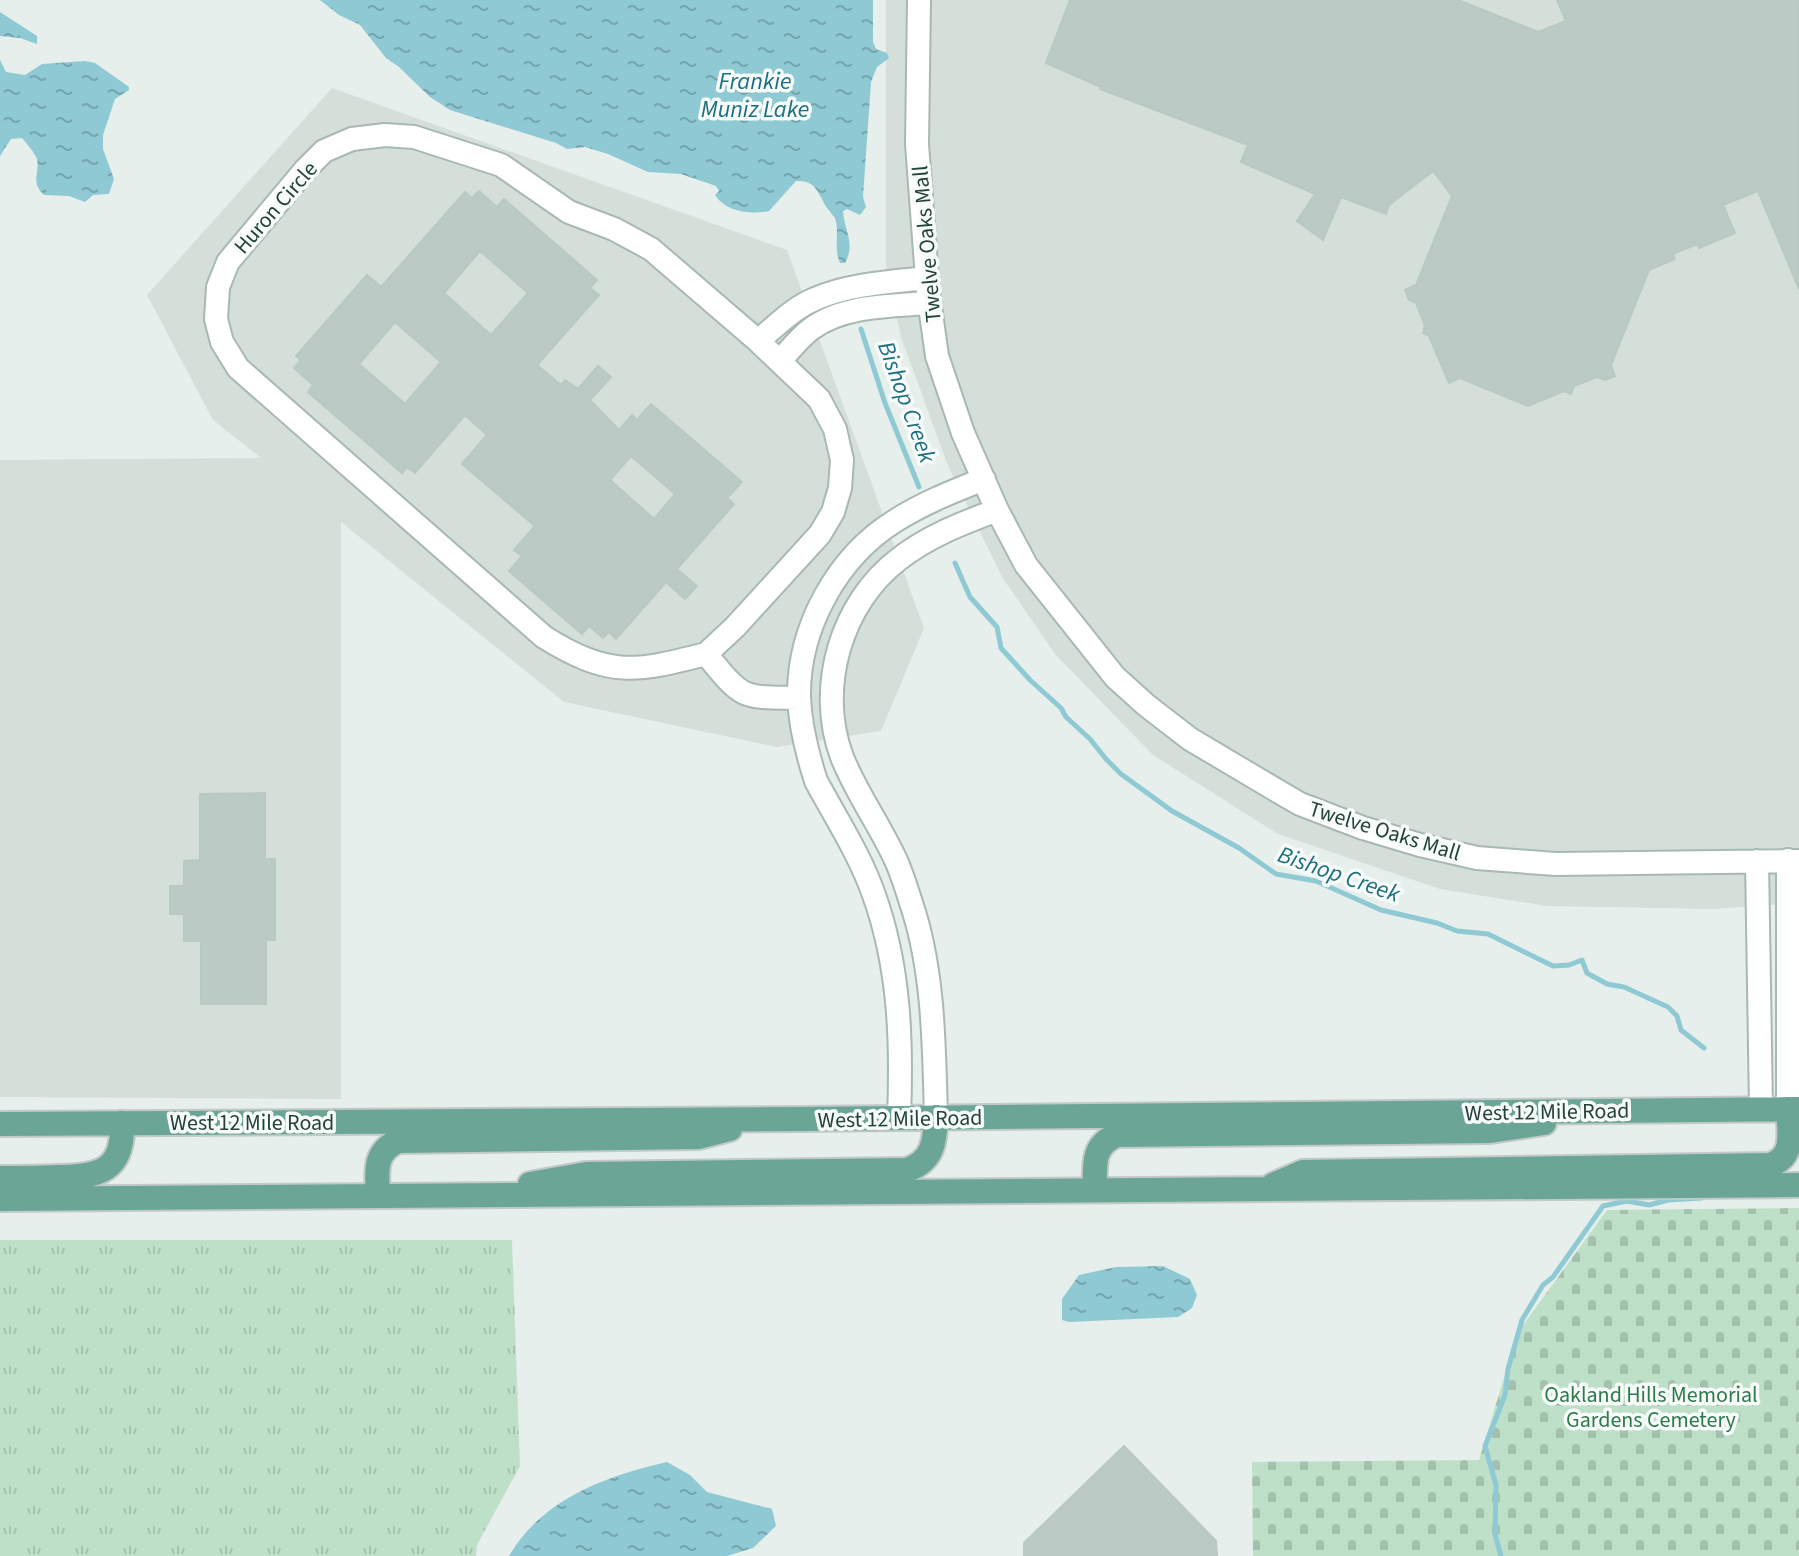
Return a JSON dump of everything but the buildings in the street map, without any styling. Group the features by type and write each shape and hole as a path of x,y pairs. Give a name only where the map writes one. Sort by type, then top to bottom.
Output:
{"main road":[{"name":"West 12 Mile Road","path":"0,1124 767,1120 1794,1109"},
{"path":"1264,1189 1303,1172 1770,1165 1781,1161 1788,1152 1794,1109"},
{"path":"1095,1190 1097,1150 1102,1143 1117,1135 1490,1131 1634,1110"},
{"path":"465,1196 586,1174 907,1170 923,1162 929,1155 935,1138 936,1117"},
{"path":"378,1196 379,1158 398,1141 699,1137 767,1120"},
{"path":"0,1178 82,1177 103,1171 111,1165 120,1150 122,1123"},
{"path":"0,1199 1799,1185"}],"street":[{"name":"Twelve Oaks Mall","path":"919,0 917,144 929,303 937,356 963,433 997,510 1039,584 1115,677 1190,739 1300,804 1363,828 1420,845 1490,860 1555,864 1793,860 1794,1109"},
{"name":"Huron Circle","path":"385,135 414,137 501,165 569,212 614,229 651,249 780,361 819,399 835,429 842,460 840,488 833,512 820,534 735,627 706,654 648,668 613,668 572,655 544,637 238,368 222,342 216,319 218,287 228,262 324,151 352,139 385,135"},
{"path":"758,341 791,313 813,300 846,289 927,278"},
{"path":"780,361 812,328 829,319 852,312 929,303"},
{"path":"899,1118 900,1033 890,947 864,871 816,781 806,750 799,698 800,677 813,622 832,584 854,555 894,521 984,479"},
{"path":"936,1117 928,979 921,938 897,864 849,773 838,745 832,697 834,669 850,620 882,573 917,546 997,510"},
{"path":"706,654 730,683 748,696 799,698"},
{"path":"1757,861 1761,1109"}],"shaded area":[{"path":"886,0 1799,0 1799,903 1713,909 1547,906 1440,889 1278,834 1153,755 1055,654 1002,577 948,466 901,337 886,268"},
{"path":"332,88 787,250 924,628 881,731 777,747 564,702 341,522 341,1099 0,1097 0,460 261,458 213,420 147,295"}],"green space":[{"name":"Oakland Hills Memorial Gardens Cemetery","path":"1799,1208 1799,1556 1253,1556 1252,1462 1479,1460 1518,1332 1607,1210"},
{"path":"0,1240 512,1240 520,1466 477,1545 476,1556 0,1556"}],"water":[{"name":"Frankie Muniz Lake","path":"320,0 873,0 873,42 876,49 887,53 889,58 877,67 871,82 863,197 866,207 860,215 847,209 843,211 849,243 845,263 840,263 838,257 835,218 813,185 796,181 769,211 739,211 720,201 715,195 719,191 716,186 681,174 648,172 585,147 567,149 450,110 430,97 386,58 360,25 339,15"},
{"path":"0,12 37,36 37,44 0,36"},
{"path":"0,60 6,72 25,75 42,64 95,63 129,87 115,99 103,135 103,149 114,179 109,194 93,195 85,202 69,196 44,195 36,182 37,159 22,138 11,139 0,156"},
{"path":"1163,1266 1190,1279 1197,1295 1192,1308 1178,1317 1062,1320 1062,1299 1079,1275 1116,1267"},
{"path":"667,1462 690,1475 707,1492 772,1509 776,1526 753,1548 727,1556 509,1556 539,1519 557,1505 599,1483"}],"waterway":[{"name":"Bishop Creek","path":"861,329 885,403 919,487"},
{"name":"Bishop Creek","path":"955,563 970,597 997,627 1001,648 1121,774 1172,811 1239,848 1276,874 1316,881 1381,910 1457,931 1488,934 1553,966 1582,960 1587,973 1607,984 1624,987 1668,1007 1677,1016 1681,1030 1704,1048"},
{"path":"1501,1556 1495,1534 1496,1485 1485,1446 1505,1395 1508,1369 1522,1320 1543,1285 1553,1277 1603,1206 1627,1201 1649,1205 1668,1200 1702,1198"}]}
